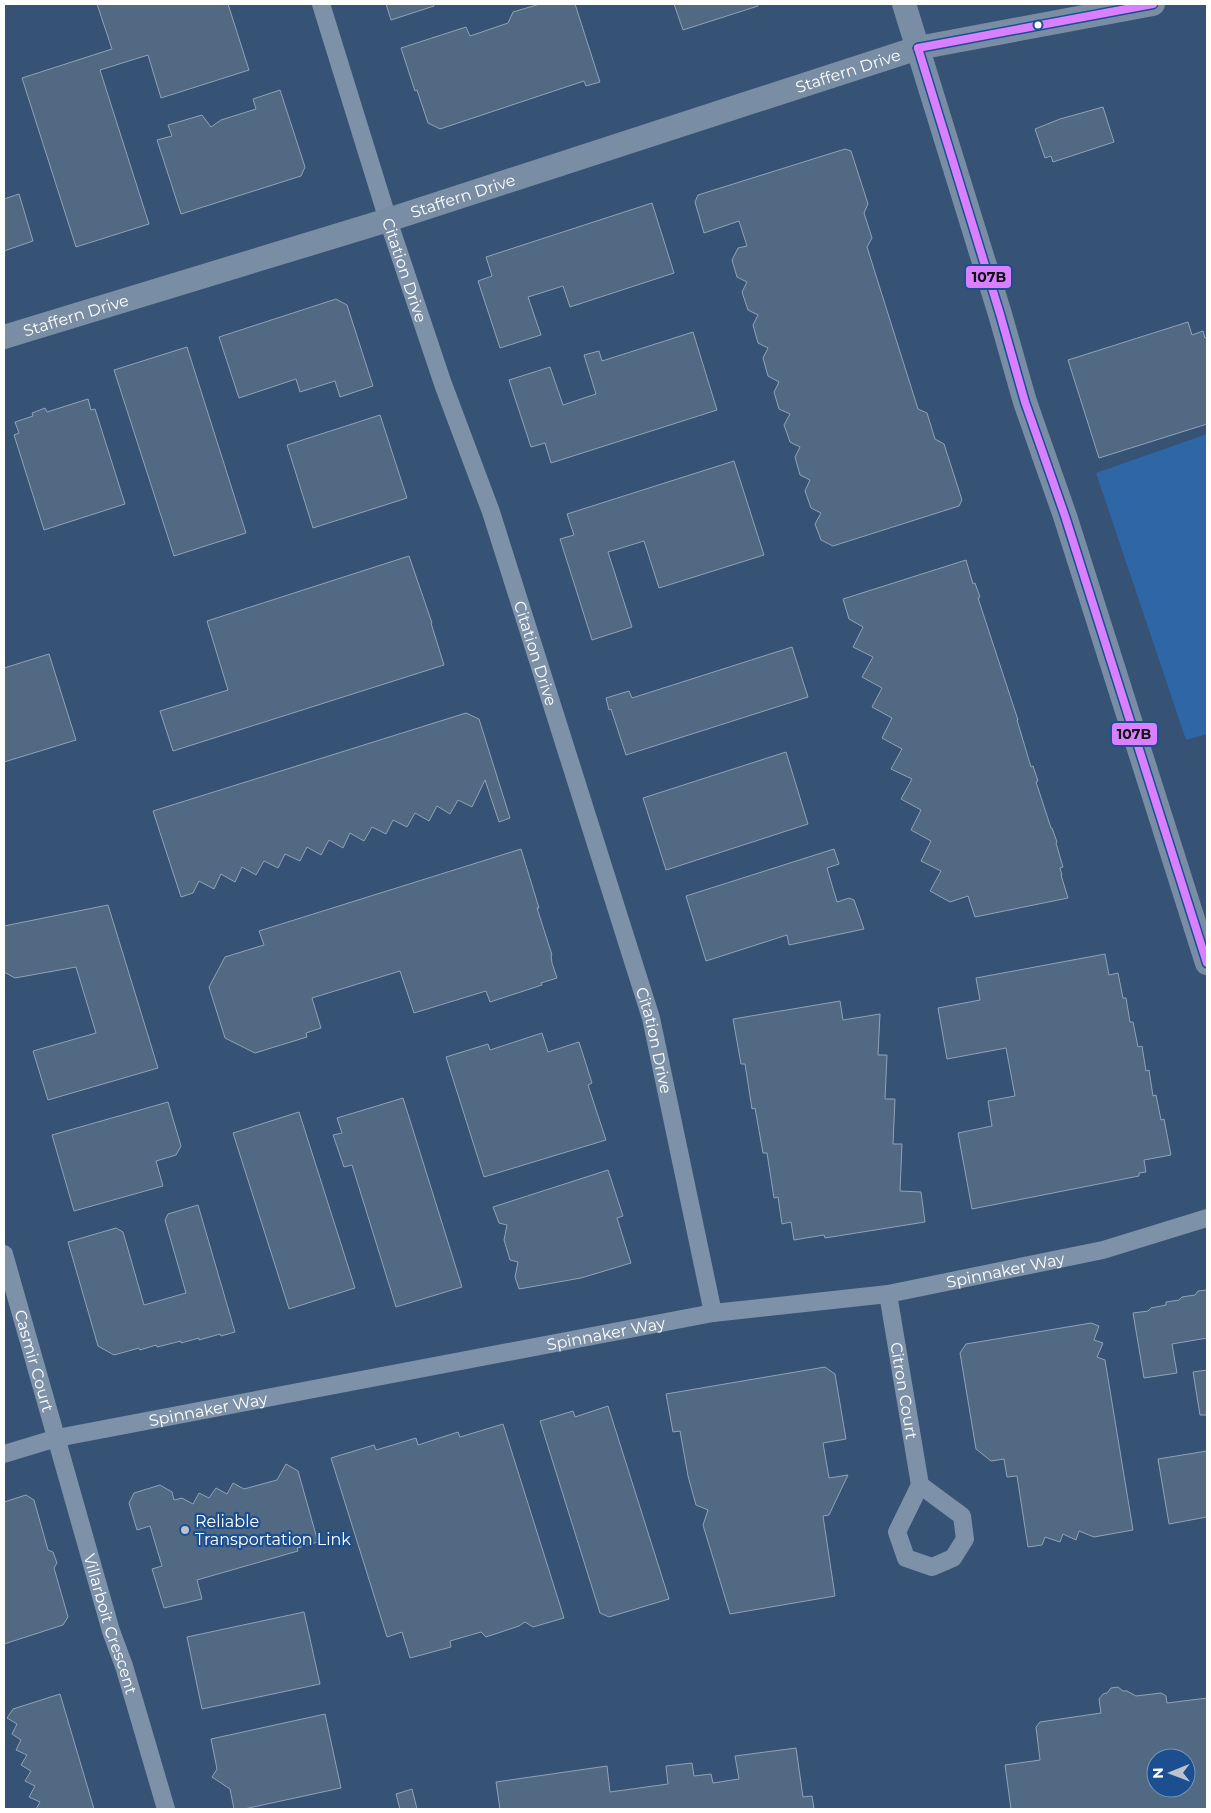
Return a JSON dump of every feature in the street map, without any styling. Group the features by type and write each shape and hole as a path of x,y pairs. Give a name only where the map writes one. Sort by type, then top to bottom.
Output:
{"street":[{"name":"Citation Drive","path":"321,4 388,220 444,384 491,512 649,1011 714,1313"},
{"path":"904,4 1000,314 1025,402 1065,516 1207,963"},
{"name":"Staffern Drive","path":"4,337 388,220 918,48 1153,4"},
{"name":"Spinnaker Way","path":"4,1454 57,1438 714,1313 888,1294 1098,1251 1207,1218"},
{"name":"Casmir Court","path":"4,1254 57,1438"},
{"name":"Citron Court","path":"888,1294 920,1485"},
{"name":"Villarboit Crescent","path":"57,1438 111,1631 124,1666 166,1809"},
{"path":"920,1485 962,1516 965,1539 953,1558 932,1567 906,1558 897,1532 920,1485"}],"shaded area":[{"path":"1207,434 1207,734 1186,740 1096,473"}],"building":[{"path":"97,4 228,4 249,70 161,98 148,55 100,70 149,224 76,247 22,78 112,49"},
{"path":"386,4 433,4 434,6 391,20"},
{"path":"540,4 575,4 600,82 586,86 584,81 440,129 428,123 401,48 466,27 470,36 508,23 513,12"},
{"path":"674,4 757,4 758,6 683,30"},
{"path":"280,90 305,167 301,176 181,214 157,140 172,136 168,125 202,115 211,127 221,120 256,109 253,99"},
{"path":"1103,107 1114,142 1053,162 1051,156 1045,158 1035,129 1060,119"},
{"path":"845,149 851,151 868,204 864,213 872,238 867,247 918,409 927,413 935,439 944,444 962,500 959,506 833,546 821,540 815,524 821,513 811,508 805,491 810,480 800,475 795,457 800,447 790,442 784,425 790,414 779,409 774,392 779,382 768,376 763,358 768,348 758,343 753,325 758,315 748,310 742,292 747,282 737,277 732,260 738,248 747,246 739,221 704,233 695,202 698,195"},
{"path":"19,194 33,241 4,251 4,199"},
{"path":"652,203 674,273 570,307 563,286 528,297 541,335 500,348 478,281 492,276 486,257"},
{"path":"336,299 347,305 373,386 340,397 335,381 300,392 296,379 239,398 219,337"},
{"path":"1188,322 1192,335 1203,331 1205,338 1207,337 1207,424 1099,458 1068,360"},
{"path":"693,332 717,410 551,463 545,443 531,447 509,380 550,367 563,405 596,394 584,355 599,351 602,361"},
{"path":"187,347 246,533 174,556 114,370"},
{"path":"88,399 91,410 95,409 125,504 44,530 14,435 19,433 15,422 33,416 32,413 45,408 47,412"},
{"path":"380,415 407,498 313,528 287,445"},
{"path":"734,461 764,555 659,588 644,541 608,552 632,627 592,640 560,539 574,535 567,514"},
{"path":"409,556 444,665 173,751 160,711 228,690 207,621"},
{"path":"966,560 973,584 975,583 980,597 978,598 1018,720 1031,767 1033,766 1038,781 1036,782 1057,842 1063,867 1060,868 1061,875 1068,898 975,917 968,896 950,902 930,891 941,871 921,861 931,841 911,830 921,810 901,799 912,779 891,769 902,749 882,738 892,718 872,707 882,688 862,677 873,657 853,647 863,627 849,619 843,599"},
{"path":"792,647 808,697 626,755 606,698 629,691 632,698"},
{"path":"49,654 76,740 4,762 4,668"},
{"path":"466,713 479,719 510,818 499,822 485,780 472,807 458,800 450,814 437,806 429,821 415,813 407,827 393,820 386,834 372,827 364,841 350,833 343,848 329,840 321,855 307,847 300,861 285,854 278,868 264,861 256,875 242,867 235,882 221,874 214,889 199,881 193,893 181,897 153,811"},
{"path":"786,752 808,824 666,870 643,798"},
{"path":"521,849 557,978 541,983 542,985 490,1002 486,991 414,1013 400,971 312,998 321,1028 306,1033 307,1037 255,1053 225,1038 209,987 225,957 264,945 259,931"},
{"path":"834,849 839,864 827,868 837,902 849,898 854,900 864,929 789,945 787,935 706,961 686,896"},
{"path":"108,905 158,1068 48,1100 33,1051 96,1033 76,967 15,978 4,972 4,926"},
{"path":"1105,954 1109,975 1118,973 1123,998 1126,998 1130,1022 1133,1022 1138,1047 1142,1046 1146,1071 1149,1070 1153,1096 1156,1095 1161,1120 1164,1119 1171,1155 1144,1160 1146,1172 1139,1173 1139,1176 972,1209 958,1133 992,1126 988,1101 1015,1096 1006,1048 947,1059 938,1008 980,1000 976,978"},
{"path":"840,1001 843,1020 880,1014 878,1055 887,1055 885,1099 895,1099 893,1144 902,1144 900,1191 921,1192 925,1222 825,1238 824,1235 794,1240 791,1222 782,1224 778,1197 774,1198 767,1153 763,1153 755,1108 752,1109 745,1064 741,1064 733,1019"},
{"path":"542,1033 548,1052 579,1042 592,1083 588,1085 606,1140 484,1177 446,1057 488,1044 490,1050"},
{"path":"403,1098 462,1287 396,1307 352,1165 344,1167 333,1135 342,1133 337,1118"},
{"path":"168,1102 181,1146 176,1155 156,1161 163,1186 74,1211 52,1135"},
{"path":"299,1112 355,1288 289,1309 233,1133"},
{"path":"608,1170 623,1216 617,1218 631,1263 581,1278 519,1289 515,1277 518,1262 510,1260 504,1240 507,1225 499,1223 493,1207"},
{"path":"198,1205 235,1332 157,1347 156,1345 140,1350 139,1348 114,1355 98,1346 68,1242 116,1228 123,1232 144,1305 186,1293 165,1220 168,1214"},
{"path":"1207,1290 1207,1338 1172,1344 1177,1373 1144,1378 1133,1313 1148,1311 1151,1308 1166,1305 1166,1302 1179,1300 1182,1297 1195,1295 1198,1291"},
{"path":"1091,1323 1099,1326 1094,1340 1103,1343 1097,1357 1105,1360 1133,1530 1094,1537 1079,1531 1076,1540 1063,1534 1060,1542 1045,1537 1042,1545 1028,1547 1017,1476 1007,1477 1004,1459 991,1461 976,1449 960,1353 966,1344"},
{"path":"825,1367 835,1374 846,1439 823,1443 829,1478 848,1475 829,1515 823,1516 835,1596 730,1614 703,1525 708,1510 696,1505 688,1476 680,1431 673,1432 666,1394"},
{"path":"1207,1370 1207,1415 1200,1415 1193,1372"},
{"path":"608,1406 669,1599 609,1617 600,1613 540,1421 573,1411 575,1417"},
{"path":"503,1424 564,1618 533,1627 525,1622 519,1626 486,1637 481,1632 450,1641 451,1647 410,1658 402,1632 387,1637 331,1458 374,1445 376,1450 416,1438 418,1445 458,1432 460,1437"},
{"path":"1207,1451 1207,1517 1169,1524 1158,1459"},
{"path":"286,1464 298,1471 318,1542 297,1548 298,1551 197,1580 202,1599 164,1608 152,1569 162,1566 150,1526 137,1530 129,1503 134,1493 160,1485 172,1492 174,1500 182,1498 193,1504 199,1493 209,1498 216,1488 227,1494 233,1483 244,1489 277,1480"},
{"path":"26,1495 34,1500 48,1550 53,1552 57,1563 54,1568 68,1617 63,1625 4,1644 4,1502"},
{"path":"304,1612 320,1684 202,1709 187,1637"},
{"path":"1118,1687 1136,1696 1161,1693 1166,1696 1167,1703 1207,1698 1207,1809 1011,1809 1005,1765 1040,1760 1036,1727 1040,1722 1101,1713 1099,1699 1103,1694 1107,1693 1111,1688"},
{"path":"60,1694 94,1809 36,1809 40,1802 29,1797 35,1786 25,1781 31,1771 21,1765 27,1755 16,1750 21,1740 12,1734 17,1724 7,1718 13,1709"},
{"path":"325,1714 341,1788 244,1809 234,1809 230,1789 212,1777 217,1769 211,1739"},
{"path":"796,1748 803,1797 812,1796 814,1809 500,1809 496,1782 607,1766 610,1792 668,1784 666,1766 692,1763 694,1776 711,1774 713,1783 739,1779 735,1756"},
{"path":"412,1789 417,1809 400,1809 396,1794"}],"transit line":[{"name":"107B","path":"918,48 1153,4"},
{"name":"107B","path":"918,48 1000,314 1025,402 1065,516 1207,963"}],"place":[{"name":"Reliable Transportation Link","path":"185,1530"}]}
